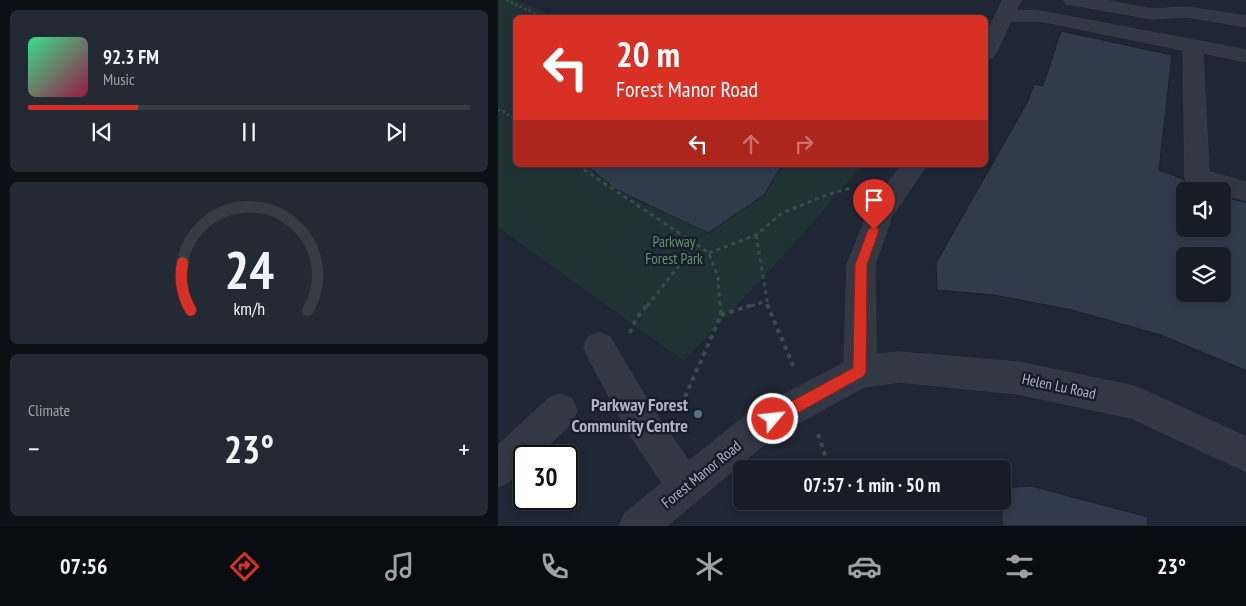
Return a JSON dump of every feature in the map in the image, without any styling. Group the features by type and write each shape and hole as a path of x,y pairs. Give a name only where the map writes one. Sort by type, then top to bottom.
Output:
{"street":[{"path":"1073,0 1152,14 1187,12 1207,8 1246,22"},
{"path":"988,49 1008,8 1040,16 1246,56"},
{"path":"1192,45 1197,178 1246,192"},
{"path":"860,372 861,265 880,212 914,167"},
{"path":"613,344 640,420 664,511"},
{"name":"Helen Lu Road","path":"860,372 899,367 1018,378 1134,402 1246,455"},
{"name":"Forest Manor Road","path":"664,511 761,425 860,372"},
{"path":"498,469 560,412"}],"path":[{"path":"506,0 538,15"},
{"path":"498,110 513,118"},
{"path":"580,167 709,253 718,277 721,315 685,397"},
{"path":"709,253 756,235 782,213 829,194 851,188"},
{"path":"756,235 766,301 791,362"},
{"path":"613,344 636,320 696,244"},
{"path":"721,315 766,301"},
{"path":"818,434 826,458"}],"green space":[{"name":"Parkway Forest Park","path":"498,0 518,0 551,15 513,15 513,167 860,167 787,252 684,361 498,227"}],"building":[{"path":"1061,31 1172,55 1159,170 1183,179 1185,182 1176,182 1176,237 1231,237 1231,199 1247,203 1247,371 1161,335 1072,310 994,295 937,290 936,263 1028,101 1034,84 1043,86"},
{"path":"588,167 781,167 764,195 708,233 615,189"},
{"path":"1031,486 1148,517 1147,526 1002,526 1002,510 1011,510 1011,487"}],"place":[{"name":"Parkway Forest Community Centre","path":"698,414"}],"route":[{"path":"773,419 860,372 861,265 874,230"}]}
